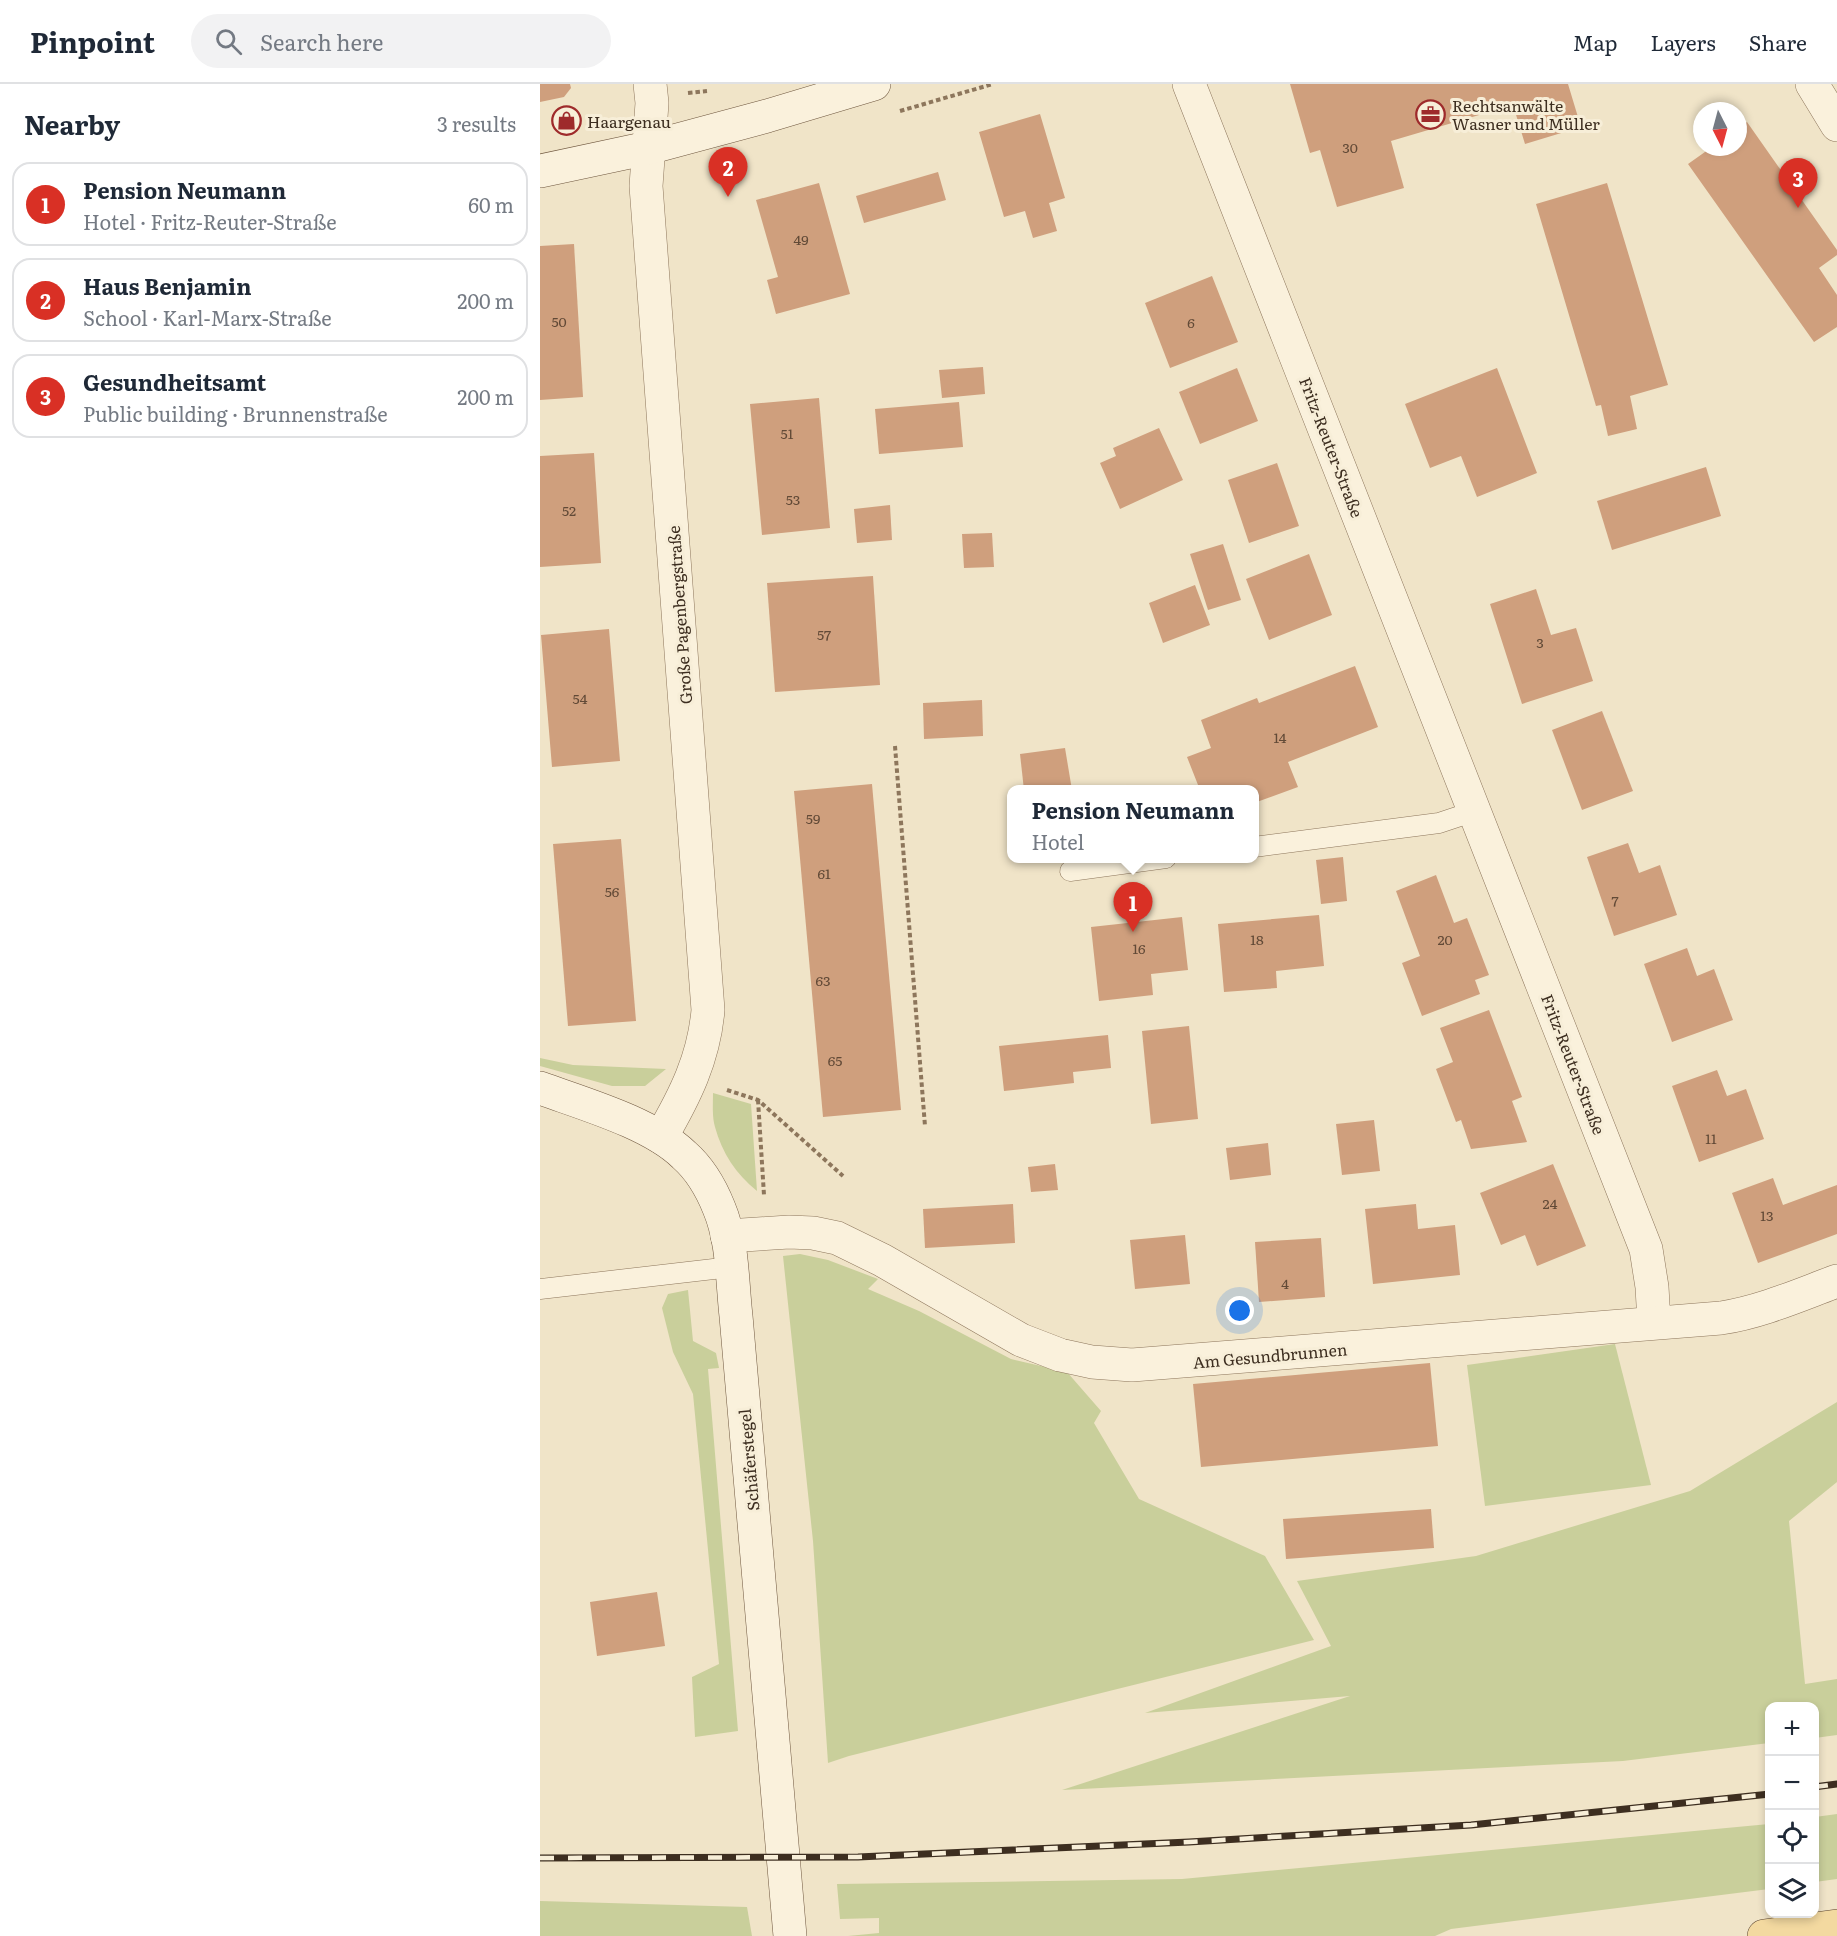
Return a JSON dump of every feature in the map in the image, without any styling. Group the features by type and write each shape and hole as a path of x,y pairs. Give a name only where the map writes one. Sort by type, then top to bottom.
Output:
{"main road":[{"path":"1764,1936 1837,1926"}],"street":[{"name":"Große Pagenbergstraße","path":"650,84 652,103 646,186 708,1010 706,1036 693,1076 682,1102 661,1137"},
{"path":"540,171 648,148 874,84"},
{"name":"Fritz-Reuter-Straße","path":"1189,84 1647,1249 1654,1322"},
{"path":"1812,84 1837,125"},
{"name":"Schäferstegel","path":"540,1088 661,1137 684,1155 703,1175 720,1209 729,1252 790,1936"},
{"name":"Am Gesundbrunnen","path":"729,1252 789,1232 813,1233 837,1238 882,1260 1021,1340 1060,1355 1092,1362 1132,1365 1742,1315 1837,1281"}],"lane":[{"path":"1259,846 1439,823 1475,811"},
{"path":"1070,871 1129,863"},
{"path":"540,1289 729,1252"}],"path":[{"path":"895,746 925,1126"},
{"path":"722,1089 758,1100 843,1176"},
{"path":"758,1100 765,1201"}],"green space":[{"path":"540,1058 573,1065 666,1069 645,1086 612,1086 540,1066"},
{"path":"713,1093 751,1104 757,1191 736,1170 722,1146 714,1123"},
{"path":"800,1254 828,1260 878,1279 868,1289 919,1311 1011,1359 1067,1372 1101,1411 1094,1423 1139,1499 1265,1556 1314,1640 828,1763 813,1541 783,1256"},
{"path":"688,1290 693,1341 716,1353 719,1368 708,1369 738,1731 695,1737 692,1677 719,1664 693,1394 673,1352 662,1308 668,1294"},
{"path":"1615,1344 1651,1485 1485,1506 1467,1365"},
{"path":"1837,1402 1837,1482 1789,1521 1805,1684 1837,1679 1837,1735 1819,1737 1819,1702 1765,1702 1765,1743 1623,1761 1062,1790 1350,1696 1145,1713 1331,1646 1297,1581 1476,1556 1690,1491"},
{"path":"1837,1814 1837,1879 1819,1881 1819,1816"},
{"path":"1765,1824 1765,1890 1451,1929 1435,1936 848,1936 879,1933 879,1918 840,1919 837,1884 1182,1879"},
{"path":"540,1901 747,1907 752,1936 540,1936"}],"building":[{"path":"540,84 570,84 571,88 564,97 540,102"},
{"path":"1290,84 1568,84 1581,127 1525,144 1513,105 1391,141 1404,188 1337,207 1320,150 1310,153"},
{"path":"1040,114 1065,198 1049,203 1057,231 1033,238 1025,211 1004,217 979,132"},
{"path":"1747,122 1837,250 1837,255 1819,268 1837,295 1837,327 1814,342 1688,164 1699,156 1747,156"},
{"path":"938,172 946,200 864,223 856,196"},
{"path":"819,183 850,294 776,314 767,280 778,277 756,200"},
{"path":"1607,183 1668,385 1630,396 1637,429 1608,436 1601,405 1596,406 1536,204"},
{"path":"574,244 583,397 540,400 540,246"},
{"path":"1212,276 1238,342 1170,368 1145,303"},
{"path":"983,367 985,394 942,398 939,370"},
{"path":"1237,368 1258,421 1200,444 1179,392"},
{"path":"1497,368 1537,473 1477,497 1461,456 1430,468 1405,404"},
{"path":"819,398 830,528 762,535 750,404"},
{"path":"959,402 963,447 879,454 875,409"},
{"path":"1159,428 1183,480 1120,509 1100,463 1116,456 1113,448"},
{"path":"594,453 601,563 540,567 540,456"},
{"path":"1277,463 1299,526 1249,543 1228,480"},
{"path":"1706,467 1721,516 1612,550 1597,501"},
{"path":"890,505 892,540 857,543 854,509"},
{"path":"992,533 994,567 964,568 962,534"},
{"path":"1223,544 1241,600 1208,610 1190,554"},
{"path":"1309,554 1332,615 1269,640 1246,579"},
{"path":"873,576 880,685 775,692 767,583"},
{"path":"1195,585 1210,625 1163,643 1149,603"},
{"path":"1536,589 1551,635 1576,628 1593,681 1522,704 1490,604"},
{"path":"609,629 620,761 552,767 541,635"},
{"path":"1355,666 1378,727 1288,762 1298,787 1259,801 1259,785 1198,785 1187,757 1211,748 1201,720 1257,698 1259,703"},
{"path":"982,700 983,736 924,739 923,703"},
{"path":"1602,711 1633,791 1582,810 1552,730"},
{"path":"1065,748 1071,785 1023,785 1020,754"},
{"path":"872,784 901,1110 823,1117 794,791"},
{"path":"621,839 636,1021 568,1026 553,844"},
{"path":"1628,843 1639,873 1660,865 1677,915 1614,936 1587,857"},
{"path":"1343,857 1347,901 1321,904 1316,860"},
{"path":"1436,875 1454,923 1467,918 1489,975 1475,980 1480,994 1422,1016 1402,963 1420,956 1396,891"},
{"path":"1319,915 1324,966 1276,971 1277,988 1224,992 1218,924"},
{"path":"1182,917 1188,970 1151,974 1153,995 1099,1001 1091,927"},
{"path":"1687,948 1697,976 1714,969 1733,1020 1672,1042 1644,964"},
{"path":"1489,1010 1522,1097 1512,1101 1527,1142 1471,1149 1461,1120 1456,1122 1436,1069 1453,1062 1440,1028"},
{"path":"1189,1026 1198,1119 1151,1124 1142,1031"},
{"path":"1108,1035 1111,1068 1073,1072 1074,1083 1004,1091 999,1046"},
{"path":"1717,1070 1727,1096 1746,1089 1764,1139 1699,1162 1672,1086"},
{"path":"1374,1120 1380,1171 1342,1175 1336,1124"},
{"path":"1268,1143 1271,1175 1230,1180 1226,1148"},
{"path":"1055,1164 1058,1190 1031,1192 1028,1167"},
{"path":"1553,1164 1586,1246 1537,1266 1525,1235 1501,1245 1480,1193"},
{"path":"1773,1178 1783,1205 1837,1185 1837,1234 1758,1263 1732,1193"},
{"path":"1013,1204 1015,1243 925,1248 923,1209"},
{"path":"1416,1204 1418,1229 1455,1225 1460,1275 1373,1284 1365,1209"},
{"path":"1185,1235 1190,1284 1135,1289 1130,1240"},
{"path":"1321,1238 1325,1297 1259,1302 1255,1242"},
{"path":"1430,1363 1438,1446 1201,1467 1193,1384"},
{"path":"1431,1509 1434,1548 1286,1559 1283,1519"},
{"path":"657,1592 665,1646 597,1656 590,1602"}],"railway":[{"path":"1819,1786 1837,1784"},
{"path":"540,1858 858,1857 1189,1842 1471,1825 1765,1795"}],"place":[{"name":"Rechtsanwälte Wasner und Müller","path":"1431,114"},
{"name":"Haargenau","path":"566,121"},
{"name":"Haus Benjamin","path":"728,197"},
{"name":"Gesundheitsamt","path":"1798,208"},
{"name":"Pension Neumann","path":"1133,932"}]}
